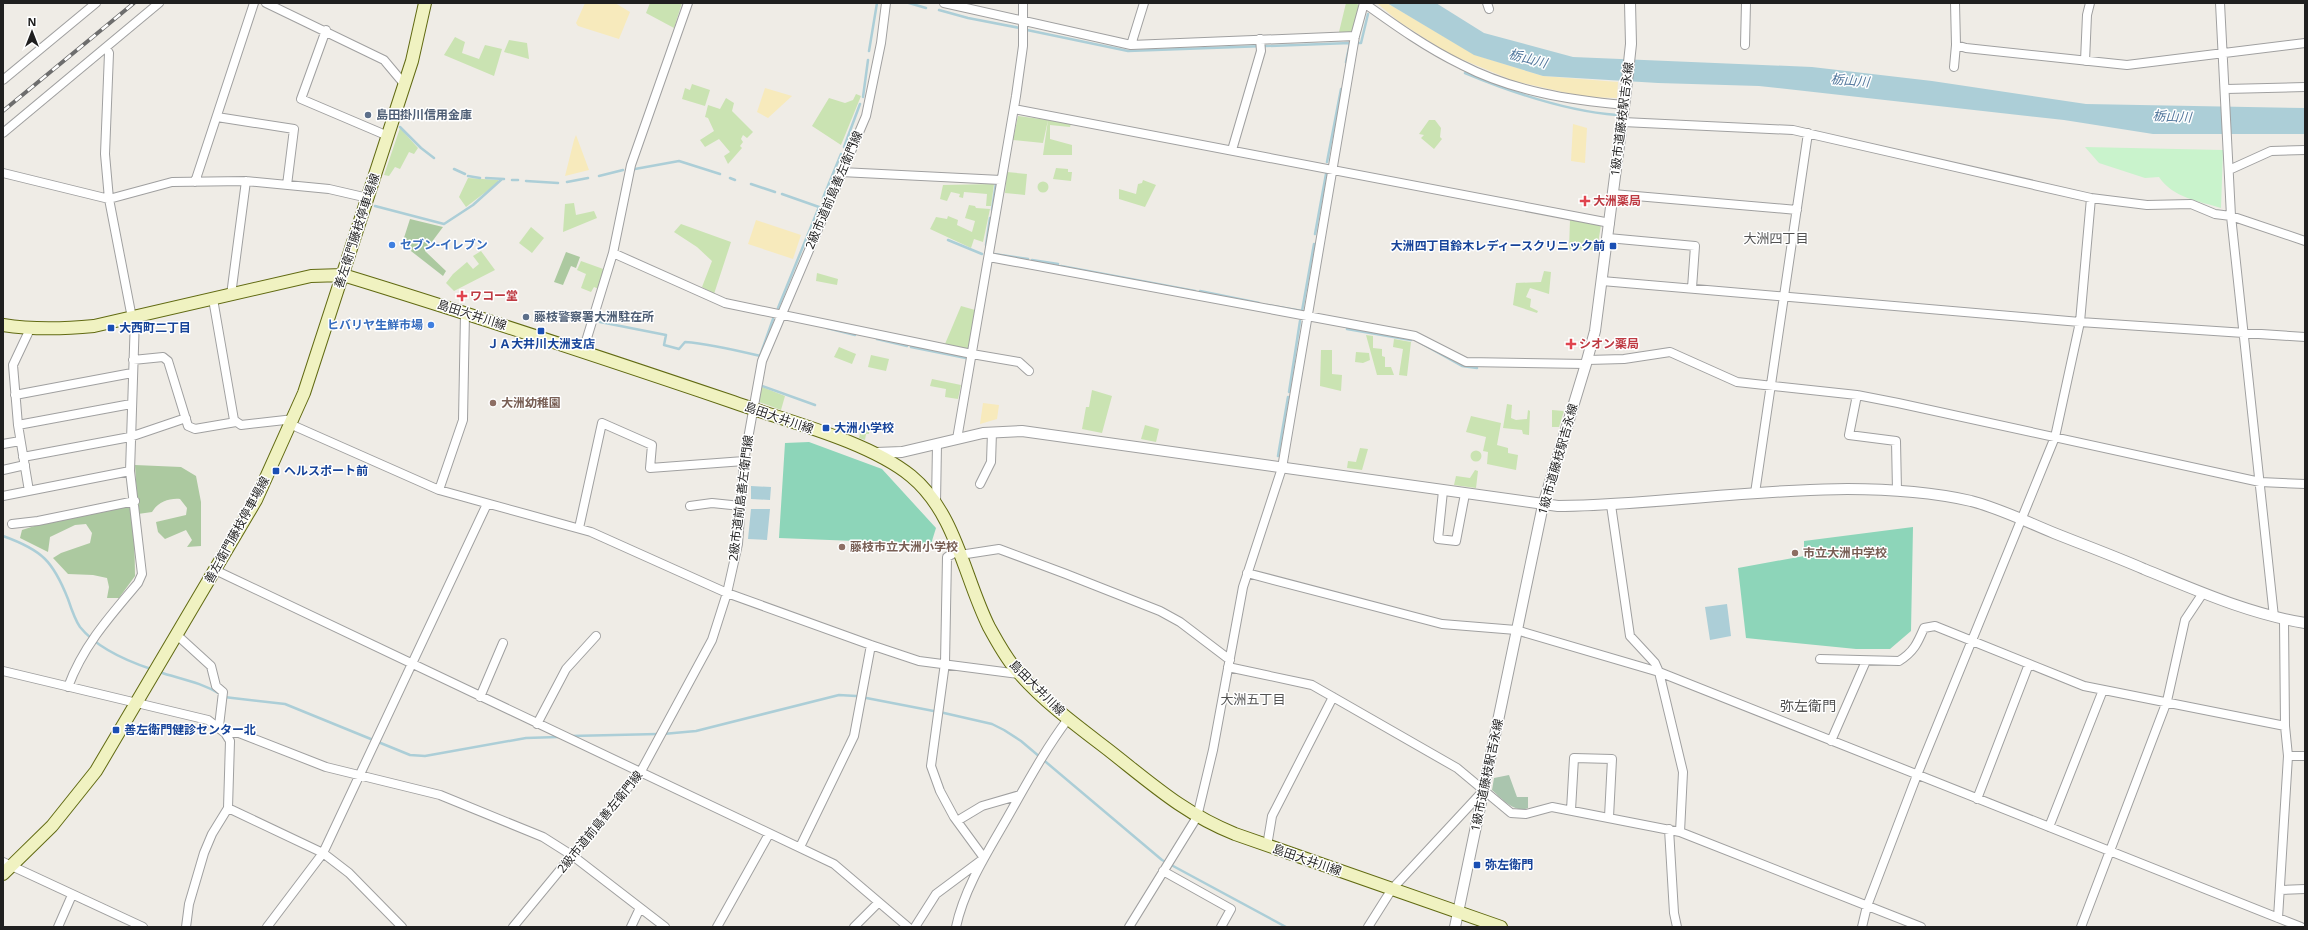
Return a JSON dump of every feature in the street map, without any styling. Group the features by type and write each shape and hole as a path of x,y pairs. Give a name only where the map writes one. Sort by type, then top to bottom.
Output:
{"main road":[{"name":"善左衛門藤枝停車場線","path":"6,867 74,801 96,771 256,500 293,422 343,275 404,85 422,24 425,3"},
{"name":"島田大井川線","path":"3,325 30,329 61,330 94,326 311,276 343,275 583,351 876,453 894,463 913,477 931,495 945,518 988,624 1004,654 1019,674 1068,719 1197,817 1267,846 1501,927"}],"street":[{"path":"3,80 96,3"},
{"path":"3,133 159,3"},
{"path":"195,182 254,3"},
{"path":"266,3 326,30 384,60 404,85"},
{"path":"583,351 614,252 631,165 688,3"},
{"name":"2級市道前島善左衛門線","path":"513,927 640,773 712,640 727,593 738,544 744,461 762,361 866,116 870,102 886,3"},
{"path":"944,3 1131,45 1355,36"},
{"path":"957,439 1014,109 1023,46 1023,3"},
{"path":"1131,45 1144,3"},
{"path":"1129,927 1197,817 1213,750 1247,573 1282,468 1306,316 1355,36 1364,3 1415,39 1463,66 1507,84 1567,98 1625,102"},
{"name":"1級市道藤枝駅吉永線","path":"1455,927 1543,505 1587,362 1595,330 1623,122 1631,44 1630,3"},
{"path":"1745,45 1746,3"},
{"path":"1954,67 1956,45 1955,3"},
{"path":"2086,61 2087,15 2090,3"},
{"path":"2220,3 2226,88 2231,216 2260,482 2279,618 2288,756 2278,918"},
{"path":"326,30 301,99 388,136"},
{"path":"1232,150 1261,51 1260,41"},
{"path":"1956,45 1966,48 2127,65 2223,54 2305,42"},
{"path":"68,687 76,664 96,633 142,576 135,501 130,471 133,317 109,199 105,154 109,53 106,48"},
{"path":"3,70 12,72"},
{"path":"2226,88 2305,87"},
{"path":"1014,109 1610,223"},
{"path":"217,117 294,129 287,185"},
{"path":"1623,122 1793,130 2091,198 2147,205 2191,204 2215,214 2231,216 2305,241"},
{"path":"1755,494 1772,387 1808,133"},
{"path":"2229,170 2271,151 2305,150"},
{"path":"841,172 1001,180"},
{"path":"3,173 109,199 172,182 246,181 329,189 368,198"},
{"path":"231,295 246,181"},
{"path":"1613,194 1797,210"},
{"path":"1862,927 1868,906 1917,775 2054,437 2080,322 2091,198"},
{"path":"1608,238 1695,246 1692,288"},
{"path":"614,252 725,303 972,354 1019,362 1029,371"},
{"path":"989,257 1415,336 1466,362 1587,362 1624,359 1670,352 1737,382 1772,387 1857,395 1938,410 2260,482 2305,484"},
{"path":"1602,281 2080,322 2245,335 2305,337"},
{"path":"213,299 234,420 241,425 293,422 439,490 579,528 727,593 871,645 919,661 1019,674"},
{"path":"439,490 463,420 465,313"},
{"path":"29,491 20,441 13,366 30,329"},
{"path":"133,360 163,357 168,361 188,426 195,429 236,422"},
{"path":"16,395 132,373"},
{"path":"1857,395 1849,435 1896,441 1897,491"},
{"path":"18,425 131,404"},
{"path":"3,470 24,461 130,437 186,418"},
{"path":"579,528 602,423 652,445 650,468 744,461"},
{"path":"876,453 902,452 992,432 1022,431 1543,505 1611,505 1755,494 1851,490 1924,493 1974,502 2203,593 2279,618 2305,623"},
{"path":"980,484 991,462 992,432"},
{"path":"3,444 20,441"},
{"path":"936,503 937,444"},
{"path":"3,496 130,471"},
{"path":"1443,491 1438,539 1456,541 1465,494"},
{"path":"12,524 38,521 135,501"},
{"path":"690,506 712,503 741,506"},
{"path":"266,927 323,853 411,662 487,504"},
{"path":"1611,505 1630,636 1655,663 1659,672 1683,772 1680,832"},
{"path":"984,858 958,821 940,791 931,766 945,664 947,557 959,553 999,549 1160,611 1180,622 1229,664 1304,682 1457,768 1511,813 1526,814 1552,807 1680,832 1921,927"},
{"path":"215,570 834,864 908,927"},
{"path":"1247,573 1442,624 1516,630 1659,672 2301,927"},
{"path":"2081,927 2167,701 2185,620 2203,593"},
{"path":"1820,659 1899,661 1909,655 1916,648 1924,628 1935,626 2084,686 2167,701 2285,726"},
{"path":"177,635 211,666 216,686 222,692 219,726"},
{"path":"538,724 566,669 596,636"},
{"path":"480,697 503,643"},
{"path":"800,847 854,736 871,645"},
{"path":"1831,741 1866,661"},
{"path":"1977,799 2029,664"},
{"path":"3,671 138,702 208,720 219,726 225,733 230,741 228,808 212,834 204,853 189,904 186,927"},
{"path":"2049,827 2103,690"},
{"path":"1267,846 1272,816 1333,697"},
{"path":"956,927 959,914 984,858 1046,749 1068,719"},
{"path":"225,733 239,733 326,767 440,795 543,837 573,856 665,927"},
{"path":"2288,756 2305,756"},
{"path":"1571,810 1574,758 1612,759 1609,818"},
{"path":"1368,927 1392,889 1484,790"},
{"path":"958,821 982,806 1020,795"},
{"path":"228,808 323,853 350,873 402,927"},
{"path":"1669,829 1674,913 1677,927"},
{"path":"717,927 769,834"},
{"path":"915,927 936,894 984,858"},
{"path":"6,867 143,927"},
{"path":"1164,869 1231,908 1221,927"},
{"path":"2280,890 2305,889"},
{"path":"58,927 72,895"},
{"path":"854,927 878,903"},
{"path":"630,927 640,908"}],"green space":[{"path":"650,3 682,3 674,28 646,13"},
{"path":"1346,3 1357,3 1359,7 1353,30 1351,32 1339,32"},
{"path":"455,37 465,42 462,53 479,59 485,45 502,49 494,76 444,55"},
{"path":"509,40 527,43 529,59 504,52"},
{"path":"692,84 710,90 705,106 682,99 685,88 690,90"},
{"path":"856,94 861,96 841,145 812,126 829,98 845,103 853,100"},
{"path":"726,98 734,103 732,111 753,132 747,138 743,135 741,139 743,142 740,146 742,148 728,164 724,156 730,152 719,139 705,147 700,140 714,131 708,118 705,117 708,105 720,109"},
{"path":"1018,116 1048,120 1043,143 1013,140"},
{"path":"1048,120 1071,124 1070,127 1050,125 1050,139 1072,145 1072,155 1043,155"},
{"path":"1429,120 1435,120 1441,128 1440,137 1442,139 1434,149 1421,138 1424,135 1419,134"},
{"path":"400,128 418,148 414,154 409,152 400,169 395,167 389,176 384,175"},
{"path":"2085,147 2223,150 2221,208 2195,201 2179,194 2172,190 2159,177 2145,178 2099,163"},
{"path":"1056,168 1068,169 1068,172 1072,172 1071,181 1053,179"},
{"path":"1007,172 1027,174 1025,195 1005,193"},
{"path":"468,178 498,180 499,182 466,207 459,197"},
{"path":"1143,180 1156,185 1145,207 1119,199 1119,189 1136,194 1138,184 1142,183"},
{"path":"1043,181 1047,183 1049,187 1047,191 1043,193 1039,191 1037,187 1039,183"},
{"path":"994,184 991,206 986,206 987,194 964,192 963,198 959,197 960,194 951,192 947,201 940,199 943,185"},
{"path":"574,203 576,215 594,211 597,218 563,232 565,204"},
{"path":"969,205 975,206 976,208 990,209 983,242 974,239 971,248 930,229 936,217 947,219 948,216 958,220 957,225 972,232 975,221 965,218"},
{"path":"410,219 443,227 425,251 446,271 443,276 402,244"},
{"path":"1570,220 1601,225 1597,250 1569,249"},
{"path":"681,224 731,242 714,294 702,287 712,261 697,247 674,232"},
{"path":"531,227 544,238 532,253 519,243"},
{"path":"481,251 495,270 454,291 446,283 453,274 467,262 473,269 479,264 473,256"},
{"path":"566,252 580,257 576,268 571,266 563,285 554,282"},
{"path":"581,261 606,270 599,289 594,287 591,292 581,288 586,274 577,270"},
{"path":"1544,271 1551,272 1549,294 1530,288 1526,297 1531,299 1530,307 1538,311 1537,313 1513,305 1516,283 1541,282"},
{"path":"817,273 838,279 837,285 816,281"},
{"path":"961,306 975,310 968,350 945,344"},
{"path":"1366,335 1373,336 1373,348 1382,349 1382,356 1385,357 1385,367 1391,367 1394,375 1377,375"},
{"path":"1394,339 1411,342 1407,376 1399,375 1403,349 1393,347"},
{"path":"839,347 856,354 852,364 834,357"},
{"path":"1321,350 1332,350 1332,374 1342,375 1341,391 1320,386"},
{"path":"1356,352 1369,353 1370,360 1363,363 1355,362"},
{"path":"871,355 889,359 886,371 868,367"},
{"path":"932,379 961,385 958,399 945,397 946,389 930,386"},
{"path":"762,387 785,396 781,410 759,402"},
{"path":"1092,390 1112,396 1102,433 1082,429 1086,407 1089,407"},
{"path":"1507,404 1512,405 1511,418 1516,420 1527,419 1528,410 1530,411 1529,435 1523,434 1522,430 1503,428"},
{"path":"1552,410 1564,411 1559,427 1552,427"},
{"path":"1471,416 1501,423 1497,445 1508,448 1508,453 1518,455 1516,470 1487,464 1488,452 1483,451 1486,437 1466,432"},
{"path":"1145,425 1159,429 1156,442 1141,439"},
{"path":"861,428 869,428 869,434 866,434 865,440 859,438"},
{"path":"809,442 882,469 936,528 931,544 779,538 785,443"},
{"path":"1360,448 1368,449 1362,470 1347,468 1348,461 1356,462"},
{"path":"1476,450 1480,452 1482,456 1480,460 1476,462 1472,460 1470,456 1472,452"},
{"path":"135,465 181,467 196,476 201,502 201,546 187,547 192,540 186,530 165,539 158,532 156,522 186,515 187,508 180,499 164,501 152,512 138,514"},
{"path":"1475,470 1478,471 1476,488 1454,485 1456,476 1470,478"},
{"path":"129,506 134,520 135,576 119,598 107,598 109,587 107,578 93,575 68,574 53,558 61,553 90,543 92,533 86,524 75,525 50,537 48,552 20,538 22,530 47,522"},
{"path":"1913,527 1911,631 1890,649 1856,649 1746,638 1738,568 1804,556 1804,541"},
{"path":"1509,775 1517,797 1528,797 1528,808 1518,809 1513,807 1492,790 1494,778"}],"sand":[{"path":"585,3 615,3 630,12 619,39 578,26 576,23"},
{"path":"1387,3 1475,55 1543,76 1618,82 1617,98 1584,97 1514,81 1449,54 1398,21 1378,4"},
{"path":"765,88 792,96 768,118 757,112"},
{"path":"1573,124 1587,128 1585,163 1571,161"},
{"path":"576,135 589,170 565,176 574,140"},
{"path":"756,220 801,235 793,259 748,244"},
{"path":"983,403 999,405 997,419 980,424"}],"water":[{"name":"栃山川","path":"1387,3 1436,3 1484,33 1573,57 1812,67 1932,81 2086,104 2305,108 2305,134 2153,134 2064,120 1759,86 1658,83 1543,76 1474,55"},
{"path":"751,486 771,487 770,500 751,499"},
{"path":"751,509 770,509 767,540 748,539"},
{"path":"1727,604 1731,636 1710,640 1705,607"}],"waterway":[{"path":"869,51 877,3"},
{"path":"909,3 926,8"},
{"path":"939,10 968,18 1020,28"},
{"path":"1358,43 1361,43 1368,14"},
{"path":"1027,30 1128,51 1350,43 1346,62"},
{"path":"863,97 868,60"},
{"path":"1465,73 1540,100 1578,110 1617,115"},
{"path":"1327,162 1341,89"},
{"path":"844,147 860,104"},
{"path":"400,127 421,148 434,158"},
{"path":"823,198 841,154"},
{"path":"635,169 679,161 720,174"},
{"path":"454,169 465,174"},
{"path":"599,176 623,170"},
{"path":"1315,234 1326,174"},
{"path":"468,176 480,178"},
{"path":"486,178 504,179"},
{"path":"567,182 588,178"},
{"path":"730,178 735,180"},
{"path":"375,206 444,224 473,205 502,179"},
{"path":"512,180 518,180"},
{"path":"526,181 558,183"},
{"path":"992,210 996,183"},
{"path":"751,184 775,192"},
{"path":"778,308 819,207 782,194"},
{"path":"986,245 990,218"},
{"path":"948,240 982,254"},
{"path":"1267,305 1302,311 1314,244"},
{"path":"994,254 1028,259"},
{"path":"1032,260 1058,264"},
{"path":"1061,266 1195,291"},
{"path":"1200,291 1259,303"},
{"path":"600,322 666,335 664,345 679,349 685,342 732,349 760,356 773,319"},
{"path":"1289,392 1300,321"},
{"path":"827,328 855,335"},
{"path":"1347,329 1411,340"},
{"path":"877,339 907,346"},
{"path":"1419,342 1462,366 1477,368"},
{"path":"911,347 966,358"},
{"path":"762,386 815,405"},
{"path":"1278,456 1288,397"},
{"path":"3,536 28,546 44,558 51,566 57,575 68,599 76,621 87,635 113,653 151,669"},
{"path":"159,672 198,684 220,694"},
{"path":"663,734 696,731 839,695 856,696 992,724 1021,741 1162,860 1286,927"},
{"path":"224,697 285,704 410,755 425,756 526,738 558,737"},
{"path":"571,736 658,734"}],"railway":[{"path":"3,111 134,3"}],"place":[{"name":"島田掛川信用金庫","path":"368,115"},
{"name":"大洲薬局","path":"1585,201"},
{"name":"セブン-イレブン","path":"392,245"},
{"name":"大洲四丁目鈴木レディースクリニック前","path":"1613,246"},
{"name":"ワコー堂","path":"462,296"},
{"name":"藤枝警察署大洲駐在所","path":"526,317"},
{"name":"ヒバリヤ生鮮市場","path":"431,325"},
{"name":"大西町二丁目","path":"111,328"},
{"name":"ＪＡ大井川大洲支店","path":"541,331"},
{"name":"シオン薬局","path":"1571,344"},
{"name":"大洲幼稚園","path":"493,403"},
{"name":"大洲小学校","path":"826,428"},
{"name":"ヘルスポート前","path":"276,471"},
{"name":"藤枝市立大洲小学校","path":"842,547"},
{"name":"市立大洲中学校","path":"1795,553"},
{"name":"善左衛門健診センター北","path":"116,730"},
{"name":"弥左衛門","path":"1477,865"}],"district":[{"name":"大洲四丁目","path":"1776,238"},
{"name":"大洲五丁目","path":"1253,699"},
{"name":"弥左衛門","path":"1808,706"}]}
